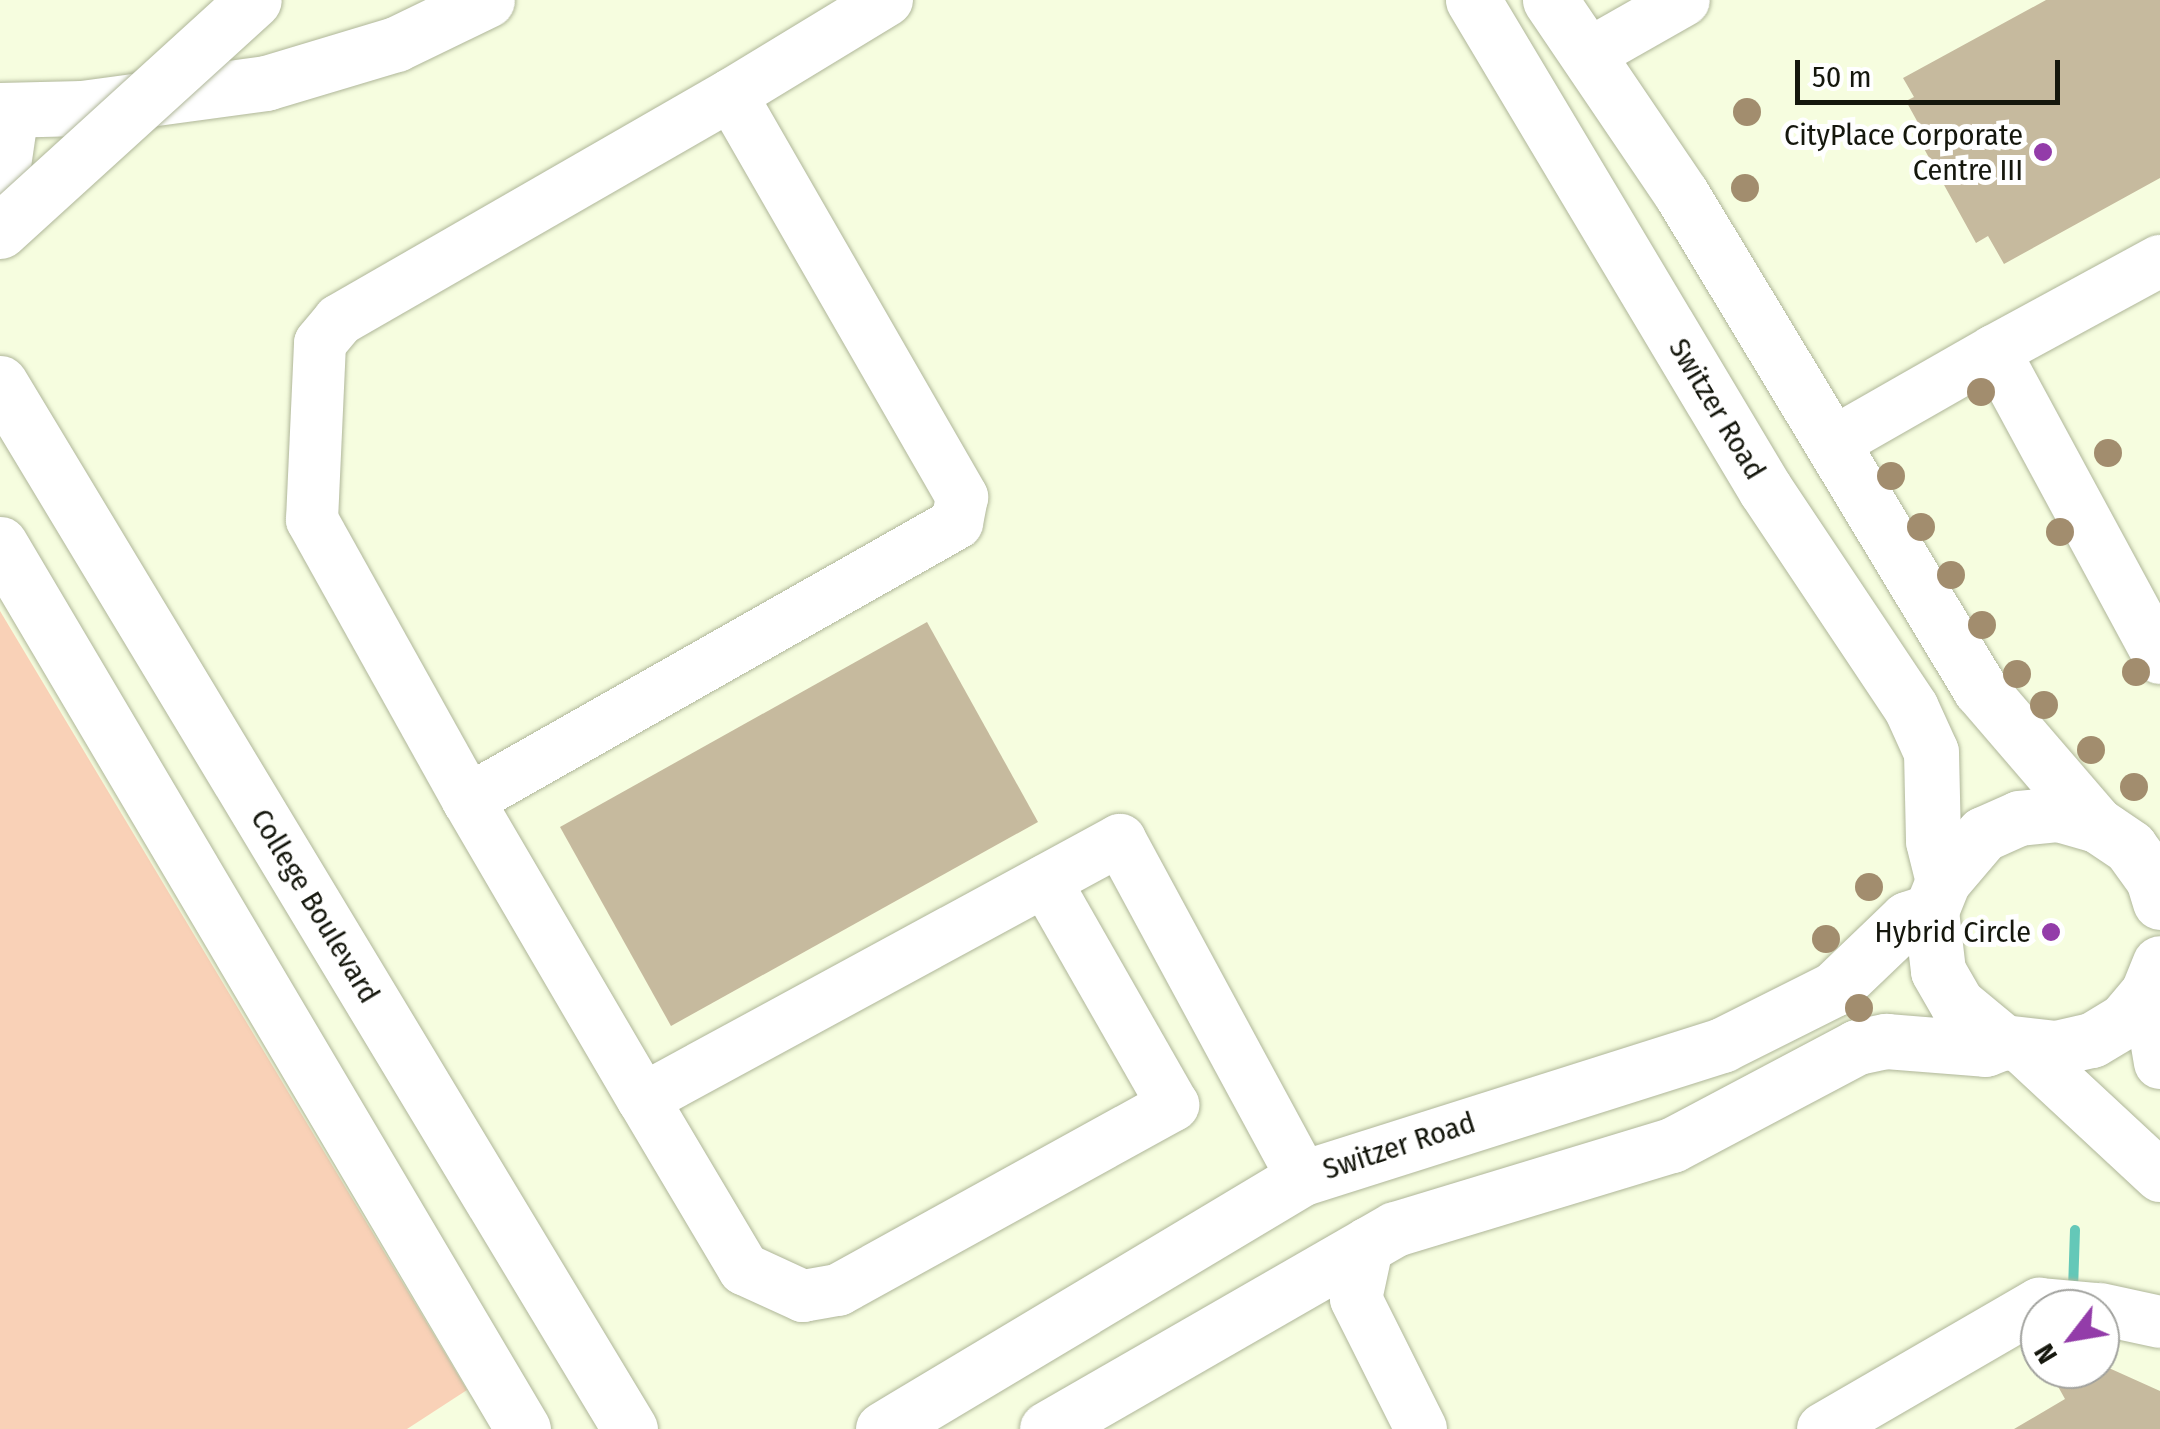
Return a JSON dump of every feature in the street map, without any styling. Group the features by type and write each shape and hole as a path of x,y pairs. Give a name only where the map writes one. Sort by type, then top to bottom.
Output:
{"main road":[{"path":"0,231 254,0"},
{"path":"0,186 6,111 188,97 266,83 396,44 487,0"},
{"name":"Switzer Road","path":"882,1429 1319,1172 1722,1045 1834,989 1907,919 1937,896 1930,752 1918,723 1765,489 1473,0"},
{"path":"1550,0 1589,54 1833,444 1980,689 2097,825 2130,848 2153,880 2160,902"},
{"name":"College Boulevard","path":"0,383 630,1429"},
{"path":"1765,489 1833,444"},
{"path":"0,544 523,1429"},
{"path":"2011,1043 1957,1004 1938,971 1937,896 1983,834 2019,818 2058,814 2097,825"},
{"path":"1047,1429 1395,1229 1672,1145 1858,1047 1886,1041 1985,1049 2011,1043 2056,1048 2092,1040 2124,1021 2154,978"},
{"path":"1319,1172 1368,1243"}],"street":[{"path":"888,0 731,96 339,320 320,342 312,520 468,800 744,1269 803,1296 838,1290 1173,1105 1045,881"},
{"path":"1589,54 1684,0"},
{"path":"468,800 958,523 962,497 731,96"},
{"path":"1833,444 2160,262"},
{"path":"1994,351 2160,658"},
{"path":"643,1099 1120,840 1319,1172"},
{"path":"2154,978 2160,1063"},
{"path":"2011,1043 2160,1176"},
{"path":"1368,1243 1356,1299 1421,1429"},
{"path":"2120,1314 2160,1322"},
{"path":"1823,1429 2020,1315"}],"shaded area":[{"path":"0,611 467,1390 407,1429 0,1429"}],"building":[{"name":"CityPlace Corporate Centre III","path":"2046,0 2160,0 2160,178 2004,264 1988,236 1976,243 1911,125 1917,121 1906,101 1914,97 1903,78"},
{"path":"927,622 1038,822 671,1026 560,827"},
{"path":"2120,1373 2160,1391 2160,1429 2014,1429 2065,1399 2059,1389 2120,1389"}],"waterway":[{"path":"2073,1289 2075,1230"}],"place":[{"name":"CityPlace Corporate Centre III","path":"2043,152"},
{"name":"Hybrid Circle","path":"2051,932"}]}
